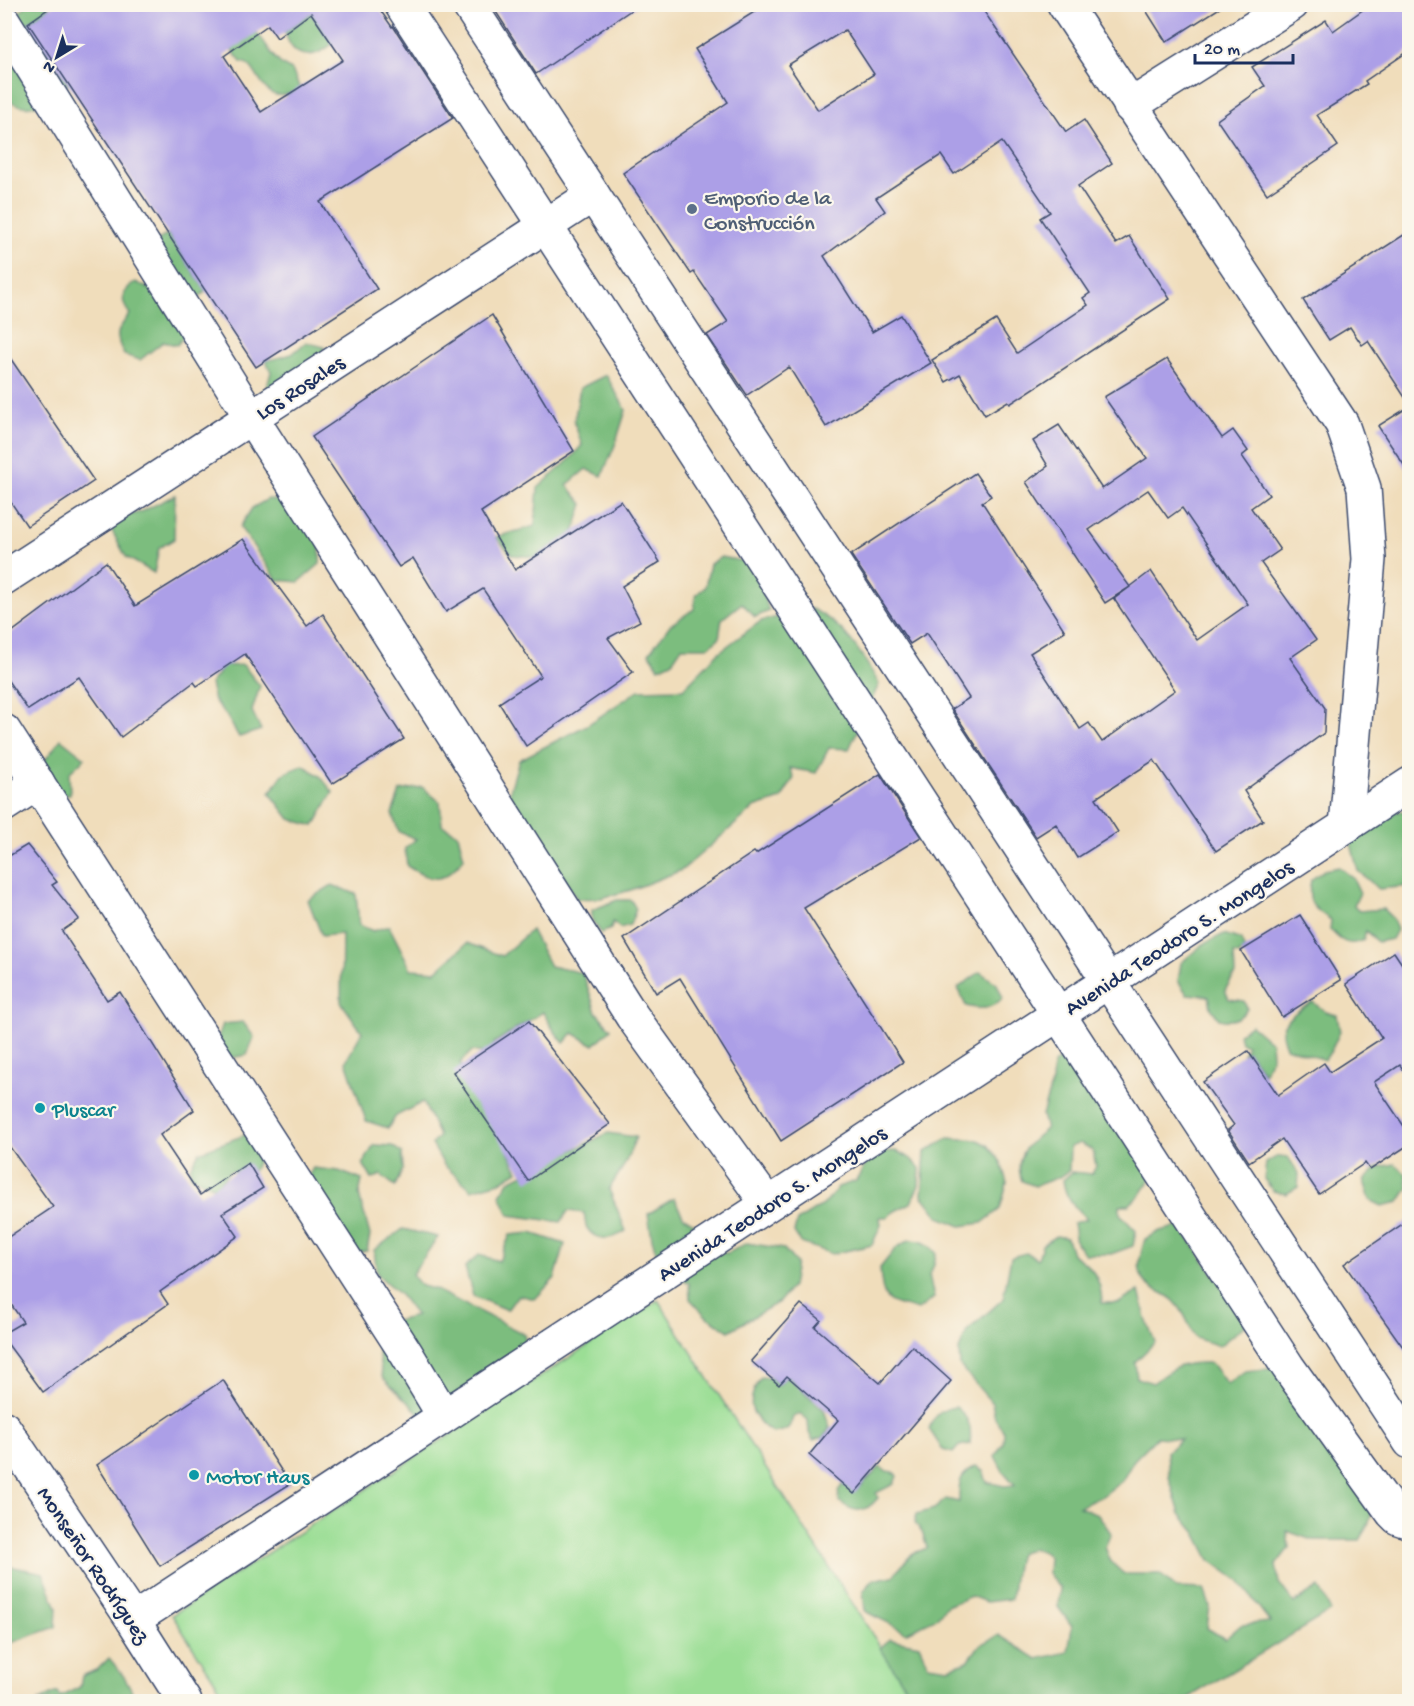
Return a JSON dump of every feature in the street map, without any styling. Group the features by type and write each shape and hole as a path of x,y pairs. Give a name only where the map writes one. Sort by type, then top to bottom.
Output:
{"street":[{"path":"401,4 1288,1367 1392,1512 1398,1518 1408,1520"},
{"path":"468,4 1410,1442"},
{"path":"1064,4 1342,424 1365,488 1369,559 1346,826"},
{"path":"1130,106 1292,4"},
{"path":"4,22 632,1016 767,1203"},
{"name":"Los Rosales","path":"4,578 593,195"},
{"path":"4,731 406,1353 444,1416"},
{"path":"4,805 38,783"},
{"name":"Avenida Teodoro S. Mongelos","path":"133,1620 1410,784"},
{"name":"Monseñor Rodríguez","path":"4,1428 185,1701"}],"green space":[{"path":"27,5 46,5 50,8 28,23 68,85 46,101 23,106 14,104 5,98 5,26"},
{"path":"311,13 335,41 320,52 306,55 294,49 285,32"},
{"path":"252,29 279,62 292,70 300,89 286,95 276,95 268,91 248,64 241,62 220,35"},
{"path":"168,234 206,291 198,298 179,295 185,335 177,345 163,342 140,360 124,355 119,343 119,329 130,314 123,300 125,292 136,282 149,289 146,266 158,240"},
{"path":"306,342 324,347 323,358 266,389 271,372 266,361 292,354"},
{"path":"606,375 626,410 602,476 586,469 567,485 583,504 574,532 535,557 512,555 496,537 535,526 538,488 582,445 574,422 580,388"},
{"path":"175,495 174,539 159,548 154,573 126,557 111,529 116,518 141,512"},
{"path":"268,499 289,501 320,537 320,564 299,582 277,580 240,527 252,508"},
{"path":"721,557 753,563 769,611 755,617 742,603 722,619 719,638 708,647 682,647 672,662 659,668 649,653 670,625 694,609 696,595 705,587 710,564"},
{"path":"812,609 834,623 852,641 879,684 849,749 829,748 816,773 790,768 794,778 781,799 754,808 682,870 631,890 601,898 577,899 509,794 519,760 587,725 639,690 683,689 718,653 761,621"},
{"path":"243,665 260,686 252,711 261,730 239,737 226,715 214,701 210,684 224,666"},
{"path":"61,739 85,758 69,773 70,794 54,797 35,773"},
{"path":"303,765 320,776 333,792 314,826 290,819 270,793 283,774"},
{"path":"422,787 440,802 442,825 458,834 464,858 450,873 438,878 424,876 407,866 405,848 416,839 399,832 392,814 400,791"},
{"path":"1403,811 1409,814 1409,886 1379,889 1358,871 1350,840 1380,813"},
{"path":"1339,867 1353,878 1360,893 1354,905 1359,911 1383,909 1393,919 1397,930 1392,939 1377,942 1366,931 1363,940 1353,943 1345,942 1330,929 1331,920 1312,905 1309,895 1311,880 1324,870"},
{"path":"332,885 356,894 359,925 373,931 389,926 411,969 436,971 467,943 502,956 531,930 550,966 583,973 596,1012 611,1029 594,1045 573,1033 564,1043 543,1012 495,1042 489,1054 472,1051 460,1063 518,1171 500,1182 472,1190 444,1165 432,1144 439,1136 423,1102 396,1116 388,1128 366,1121 346,1061 362,1032 341,1002 342,934 322,936 308,900"},
{"path":"617,900 631,900 636,909 630,925 620,928 613,922 611,929 601,933 592,920 592,910"},
{"path":"1224,934 1242,940 1244,949 1239,955 1234,954 1235,974 1225,990 1229,999 1244,1001 1247,1009 1241,1016 1231,1020 1219,1019 1211,1008 1209,996 1187,994 1178,981 1181,963 1202,945"},
{"path":"980,972 997,984 1003,998 986,1008 966,1006 958,988"},
{"path":"1313,1002 1326,1012 1337,1015 1340,1032 1324,1060 1286,1047 1282,1036 1285,1023 1298,1011"},
{"path":"243,1022 254,1037 247,1055 231,1058 215,1046 223,1024"},
{"path":"1251,1025 1271,1042 1272,1056 1264,1073 1248,1051 1243,1054 1247,1045 1241,1043 1239,1034"},
{"path":"1066,1052 1152,1176 1142,1193 1129,1205 1120,1205 1120,1214 1136,1231 1133,1246 1111,1254 1085,1254 1076,1243 1073,1223 1087,1219 1071,1202 1064,1186 1063,1180 1072,1172 1092,1174 1096,1166 1093,1151 1080,1143 1070,1147 1069,1170 1059,1177 1035,1186 1022,1181 1019,1164 1021,1158 1028,1145 1046,1129 1042,1115 1052,1082 1053,1065"},
{"path":"253,1132 262,1150 253,1172 230,1171 215,1187 191,1176 190,1167 199,1152"},
{"path":"608,1133 636,1137 625,1164 609,1189 626,1231 611,1238 595,1236 587,1228 584,1213 568,1211 561,1222 509,1215 500,1195 509,1181"},
{"path":"948,1138 978,1140 988,1145 1001,1162 1007,1183 1000,1209 982,1223 961,1226 939,1217 922,1195 925,1152"},
{"path":"374,1145 392,1146 402,1153 403,1169 395,1186 381,1175 372,1179 363,1164"},
{"path":"896,1151 910,1158 920,1168 919,1185 911,1203 887,1217 880,1217 881,1225 872,1245 832,1254 801,1243 794,1232 797,1221 827,1202 838,1187 856,1181 873,1152"},
{"path":"1278,1156 1288,1157 1299,1174 1298,1187 1286,1194 1273,1191 1264,1179 1266,1163"},
{"path":"1395,1164 1406,1174 1408,1188 1399,1202 1382,1206 1370,1200 1364,1181 1378,1167"},
{"path":"313,1168 339,1171 362,1180 359,1195 370,1235 367,1251 352,1254 296,1198"},
{"path":"674,1198 683,1216 701,1228 700,1255 712,1252 728,1253 747,1243 784,1249 796,1263 792,1287 779,1302 729,1331 707,1317 690,1299 689,1283 660,1265 652,1239 648,1214"},
{"path":"1180,1226 1248,1323 1219,1346 1195,1338 1178,1305 1170,1297 1147,1284 1140,1273 1141,1253 1145,1239 1160,1231"},
{"path":"403,1229 438,1237 412,1274 421,1286 434,1289 524,1334 531,1364 423,1417 382,1377 378,1351 396,1321 416,1316 401,1296 377,1274 374,1250"},
{"path":"531,1233 565,1244 555,1278 535,1299 518,1295 507,1310 473,1296 465,1267 479,1255 499,1261 510,1235"},
{"path":"1056,1236 1067,1238 1072,1254 1090,1269 1098,1280 1102,1303 1119,1303 1139,1291 1155,1342 1135,1362 1137,1378 1153,1383 1180,1366 1211,1363 1227,1384 1245,1371 1288,1367 1375,1501 1368,1525 1359,1540 1312,1540 1287,1531 1289,1548 1276,1565 1279,1583 1294,1603 1319,1587 1331,1611 1183,1701 915,1701 880,1648 890,1639 919,1645 928,1665 949,1668 968,1661 979,1646 999,1635 1037,1659 1068,1652 1072,1626 1058,1607 1060,1589 1048,1573 1049,1557 1038,1550 1031,1549 1019,1553 1011,1599 986,1602 971,1596 947,1606 935,1619 906,1633 865,1611 863,1592 872,1580 893,1576 912,1554 927,1548 923,1534 915,1522 917,1514 934,1509 946,1499 959,1502 961,1480 976,1466 983,1471 987,1482 1004,1486 1015,1485 1003,1471 995,1456 1003,1443 1004,1432 995,1418 992,1403 960,1366 959,1350 967,1331 1003,1299 1011,1257 1026,1253 1038,1259 1042,1245","holes":["1157,1437 1181,1439 1167,1452 1169,1477 1180,1514 1196,1533 1210,1560 1239,1581 1270,1622 1241,1625 1225,1639 1207,1628 1210,1606 1204,1589 1176,1588 1160,1574 1124,1574 1111,1562 1105,1547 1111,1533 1098,1514 1079,1507 1102,1496 1122,1481 1134,1460"]},
{"path":"909,1240 924,1243 936,1253 929,1275 934,1298 918,1310 888,1300 881,1280 880,1268 896,1248"},
{"path":"658,1300 915,1701 228,1701 172,1615"},
{"path":"787,1376 824,1410 830,1427 824,1437 813,1440 809,1433 808,1420 801,1414 793,1417 786,1429 773,1433 754,1415 751,1401 761,1377 770,1378 779,1385"},
{"path":"956,1407 967,1419 971,1438 970,1444 959,1446 953,1453 943,1450 929,1429 939,1414 946,1409"},
{"path":"880,1467 894,1472 897,1476 894,1484 876,1493 878,1498 869,1507 855,1510 840,1502 838,1491 843,1484 854,1493"},
{"path":"4,1565 43,1573 57,1608 56,1627 5,1645"},
{"path":"109,1658 128,1684 135,1701 38,1701 57,1692 60,1697 80,1687 82,1676 98,1669"}],"building":[{"path":"55,4 376,4 453,118 320,202 377,289 256,367 28,23","holes":["311,13 343,60 261,112 224,56 268,25 277,38"]},
{"path":"491,4 640,4 536,74"},
{"path":"767,4 979,4 1066,132 1084,120 1112,163 1078,186 1116,244 1129,236 1170,299 1010,404 1008,401 985,415 960,374 946,382 932,360 996,320 1017,353 1088,305 1083,298 1090,293 1040,218 1050,212 1002,142 954,174 941,155 876,198 885,211 824,256 872,332 901,315 931,363 826,427 789,367 747,395 707,335 728,322 694,272 691,274 623,173 728,102 695,49","holes":["845,30 874,74 818,110 788,65"]},
{"path":"1142,4 1226,4 1166,42"},
{"path":"1371,4 1410,4 1410,50 1365,81 1367,84 1317,115 1338,146 1267,194 1217,120 1265,86 1252,67 1326,20 1333,31"},
{"path":"1410,231 1410,405 1368,341 1362,345 1350,327 1329,340 1303,300"},
{"path":"492,315 574,451 481,512 515,570 621,501 660,562 622,586 640,621 608,638 633,672 526,746 499,703 541,676 483,589 446,612 413,558 399,567 312,437"},
{"path":"4,349 94,481 27,526 4,492"},
{"path":"1167,359 1222,438 1233,430 1248,451 1242,456 1269,495 1251,508 1280,550 1261,563 1316,640 1290,658 1325,708 1324,733 1244,791 1263,820 1216,851 1154,760 1096,798 1118,832 1077,858 1056,824 1036,837 952,709 969,698 927,633 910,644 851,555 975,473 991,496 982,502 1065,631 1030,653 1080,729 1089,723 1102,742 1175,690 1114,599 1130,587 1105,603 1026,482 1048,466 1033,441 1059,425 1102,489 1147,458 1104,397","holes":["1148,490 1168,518 1182,508 1248,604 1197,640 1151,571 1130,587 1089,530"]},
{"path":"1410,406 1410,474 1378,426"},
{"path":"243,539 307,626 323,614 404,739 332,784 245,654 197,686 194,682 121,737 79,677 28,710 4,675 4,638 106,562 135,606"},
{"path":"880,774 921,837 804,908 903,1062 781,1141 680,978 656,993 624,939 754,852 756,854"},
{"path":"27,845 57,882 52,885 79,919 62,931 107,1000 120,992 194,1110 160,1135 200,1195 248,1163 263,1188 222,1213 238,1236 160,1292 168,1304 43,1392 4,1339 4,1333 23,1322 4,1294 4,1240 53,1207 4,1139 4,859"},
{"path":"1300,915 1341,980 1282,1017 1241,951"},
{"path":"1394,952 1410,976 1410,1079 1400,1065 1374,1082 1410,1135 1410,1144 1370,1170 1365,1163 1319,1194 1282,1139 1249,1162 1228,1130 1234,1125 1203,1082 1248,1051 1278,1095 1324,1063 1330,1072 1382,1038 1346,984"},
{"path":"529,1021 610,1124 528,1181 453,1072"},
{"path":"1410,1219 1410,1357 1344,1264"},
{"path":"801,1304 821,1320 815,1327 880,1383 912,1346 951,1381 854,1494 809,1455 838,1420 787,1376 779,1385 751,1361"},
{"name":"Motor Haus","path":"223,1380 290,1484 160,1566 97,1465"}],"place":[{"name":"Emporio de la Construcción","path":"692,209"},
{"name":"Pluscar","path":"40,1108"},
{"name":"Motor Haus","path":"194,1475"}]}
